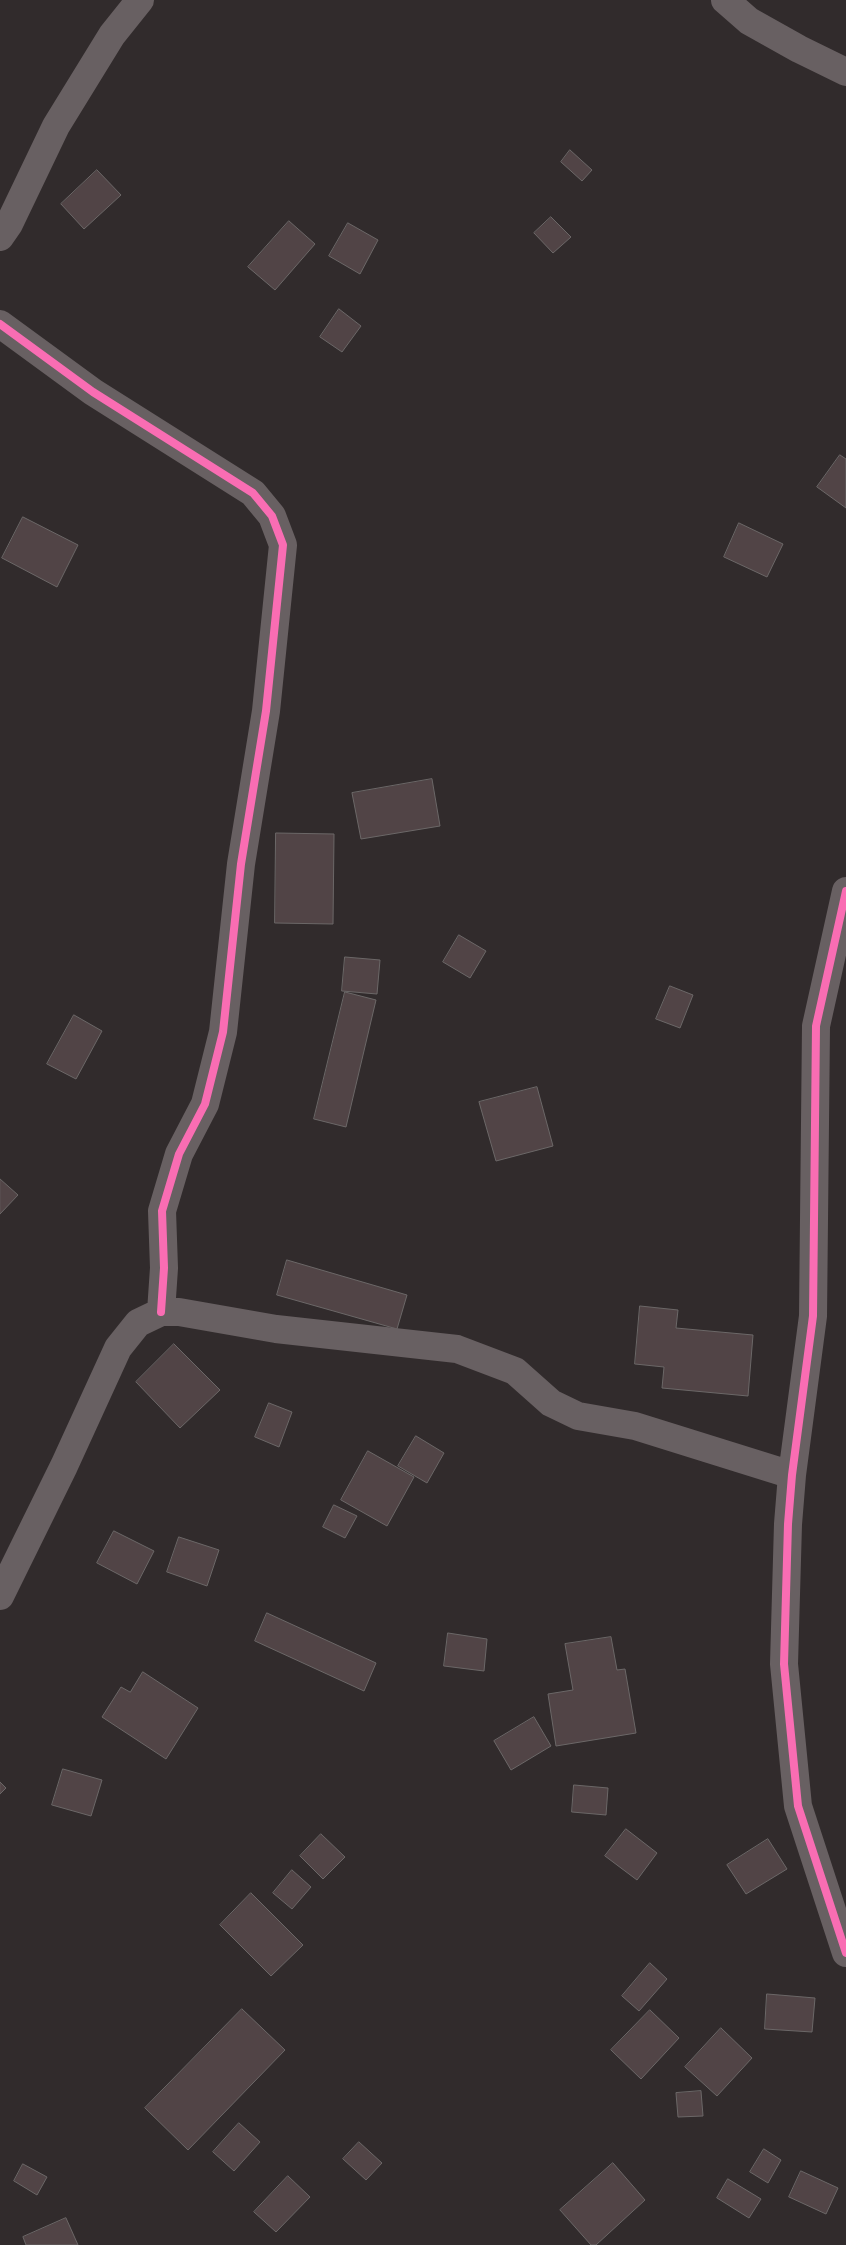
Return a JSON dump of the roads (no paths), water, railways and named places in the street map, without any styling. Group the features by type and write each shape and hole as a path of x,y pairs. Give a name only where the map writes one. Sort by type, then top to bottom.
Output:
{"street":[{"path":"0,237 9,224 56,126 112,35 140,0"},
{"path":"725,0 749,20 799,49 846,72"},
{"path":"0,324 93,392 253,493 272,516 283,545 266,711 241,864 223,1032 205,1104 179,1154 162,1210 164,1268 161,1312"},
{"path":"846,891 816,1026 813,1316 792,1474 788,1524 784,1664 798,1806 846,1953"},
{"path":"0,1596 64,1466 118,1348 138,1323 161,1312 179,1312 276,1329 457,1349 515,1371 551,1403 578,1416 635,1426 792,1474"}]}
